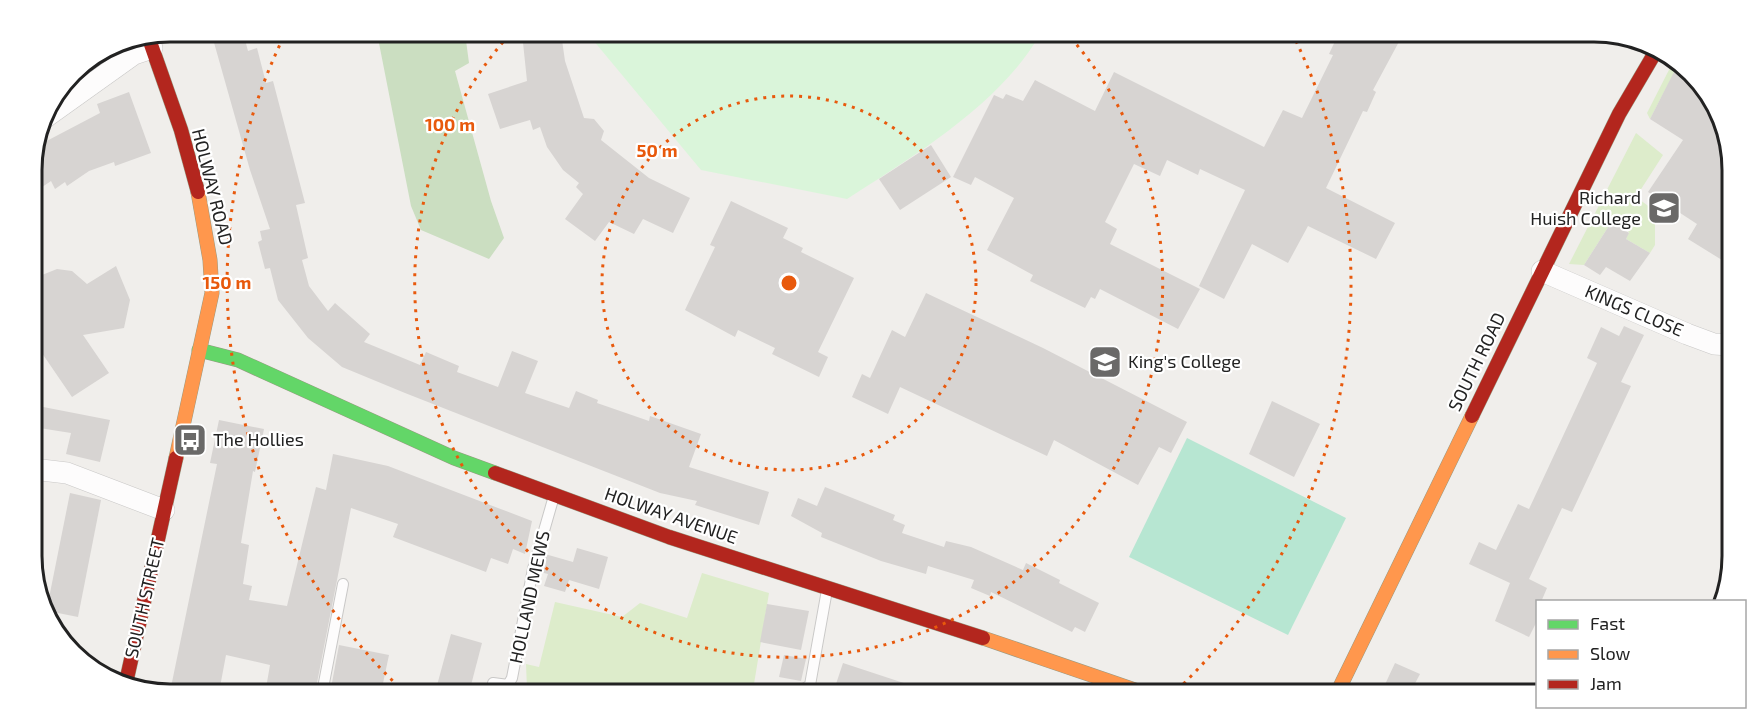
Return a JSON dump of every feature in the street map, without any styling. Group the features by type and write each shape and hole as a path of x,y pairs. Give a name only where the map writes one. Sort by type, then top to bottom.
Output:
{"street":[{"name":"HOLWAY ROAD","path":"150,43 188,152 207,228 212,293 199,350"},
{"path":"58,109 148,44"},
{"name":"SOUTH ROAD","path":"1341,684 1619,114 1653,57"},
{"name":"KINGS CLOSE","path":"1542,272 1687,334 1722,345"},
{"name":"HOLWAY AVENUE","path":"199,350 238,360 454,458 669,537 1041,656 1119,684"},
{"name":"SOUTH STREET","path":"127,676 199,350"},
{"path":"42,469 67,473 165,510"}],"lane":[{"name":"HOLLAND MEWS","path":"509,684 512,678 532,569 554,495"},
{"path":"324,684 343,584"},
{"path":"810,684 828,587"},
{"name":"HOLLAND MEWS","path":"493,683 500,684"}],"green space":[{"path":"379,42 466,42 469,63 455,71 491,201 504,238 489,259 421,230 411,206"},
{"path":"595,42 1035,42 1001,85 978,107 899,166 847,199 701,170"},
{"path":"1670,68 1675,71 1650,119 1647,113"},
{"path":"1636,133 1663,155 1636,197 1655,211 1655,245 1650,253 1626,239 1629,232 1612,221 1584,265 1569,264"},
{"path":"1187,438 1346,518 1288,635 1129,557"},
{"path":"702,573 769,593 754,684 527,684 526,664 539,667 555,602 622,617 640,603 687,618"}],"building":[{"path":"214,42 246,42 248,51 257,48 266,83 273,81 305,203 296,205 308,258 302,260 309,286 328,311 335,303 370,334 364,342 420,365 426,352 459,366 457,372 498,387 512,351 538,361 525,393 569,408 576,391 598,400 597,403 649,421 650,416 701,434 689,467 769,492 759,525 695,505 697,501 660,493 342,367 308,338 278,300 270,268 265,269 258,242 262,240 260,231 270,229 250,170"},
{"path":"523,42 562,42 565,61 584,118 594,119 604,131 601,140 649,178 690,198 673,233 643,219 634,234 609,222 595,241 565,219 583,194 576,187 579,183 563,170 547,147 540,127 533,130 530,120 500,129 488,94 527,81"},
{"path":"1335,42 1399,42 1373,90 1376,92 1367,112 1363,111 1326,188 1395,223 1376,259 1308,226 1288,263 1252,244 1224,299 1199,286 1245,190 1200,169 1198,175 1167,160 1160,176 1134,164 1105,222 1117,229 1110,244 1200,289 1178,329 1100,289 1095,299 1091,297 1085,308 1030,281 1033,275 987,250 1014,198 975,177 971,185 953,177 994,95 1003,99 1006,94 1023,101 1035,80 1095,111 1114,72 1264,147 1283,110 1302,118 1333,55 1329,54"},
{"path":"1674,71 1690,86 1709,114 1718,137 1721,154 1722,260 1688,239 1697,224 1648,192 1683,140 1650,119"},
{"path":"129,92 151,153 115,166 114,162 89,171 67,186 65,182 55,189 51,181 42,187 45,142 100,113 97,104"},
{"path":"931,145 951,177 900,210 879,179"},
{"path":"731,201 788,228 783,238 803,248 801,252 854,278 818,352 828,357 819,377 772,354 775,348 738,330 735,337 685,310 715,247 710,245"},
{"path":"1612,221 1629,233 1626,239 1650,253 1630,281 1606,267 1600,275 1584,265"},
{"path":"116,266 130,300 124,328 83,335 109,373 72,397 42,353 42,275 57,269 72,271 87,284"},
{"path":"926,293 1043,348 1187,422 1171,453 1159,447 1138,485 1054,440 1047,456 900,387 888,414 852,397 862,374 870,378 892,330 905,337"},
{"path":"1624,326 1644,335 1621,382 1631,386 1572,512 1562,508 1529,579 1547,588 1542,600 1536,600 1536,623 1529,637 1495,621 1510,583 1469,564 1479,542 1496,550 1518,504 1529,509 1597,363 1587,358 1601,327 1619,336"},
{"path":"1272,401 1320,424 1294,477 1249,454"},
{"path":"42,407 110,420 100,462 66,454 71,433 42,428"},
{"path":"219,420 264,429 255,472 253,471 241,543 249,545 243,584 252,586 249,600 287,606 316,487 326,490 333,454 388,466 532,521 525,554 513,549 508,564 491,558 486,572 393,537 398,524 351,508 317,684 267,684 270,665 226,655 221,684 172,684 217,464 210,463"},
{"path":"825,487 895,515 893,520 905,525 902,533 944,547 946,541 971,547 1023,570 1026,563 1060,580 1059,583 1099,603 1085,632 1075,627 1072,632 991,592 990,596 971,588 974,580 928,566 926,574 881,561 821,537 822,533 791,516 798,498 817,506"},
{"path":"70,493 101,500 78,617 55,612 49,597"},
{"path":"577,548 608,557 599,589 569,580 565,592 544,586 548,574 540,572 545,554 573,562"},
{"path":"767,604 809,611 801,650 760,642"},
{"path":"451,634 482,643 471,684 437,684"},
{"path":"339,645 389,655 383,684 332,684"},
{"path":"784,655 806,659 801,681 779,677"},
{"path":"843,663 907,684 836,684"},
{"path":"1395,663 1420,674 1415,684 1385,684"}],"traffic: fast":[{"path":"199,350 238,360 454,458 495,473"}],"traffic: slow":[{"path":"176,458 212,293 210,260 198,192"},
{"path":"1341,684 1472,416"},
{"path":"983,638 1118,684"}],"traffic: jam":[{"path":"151,43 181,130 198,192"},
{"path":"1472,416 1619,114 1653,57"},
{"path":"127,676 176,458"},
{"path":"495,473 669,537 983,638"}],"place":[{"name":"Richard Huish College","path":"1664,208"},
{"name":"King's College","path":"1105,362"},
{"name":"The Hollies","path":"190,440"}]}
